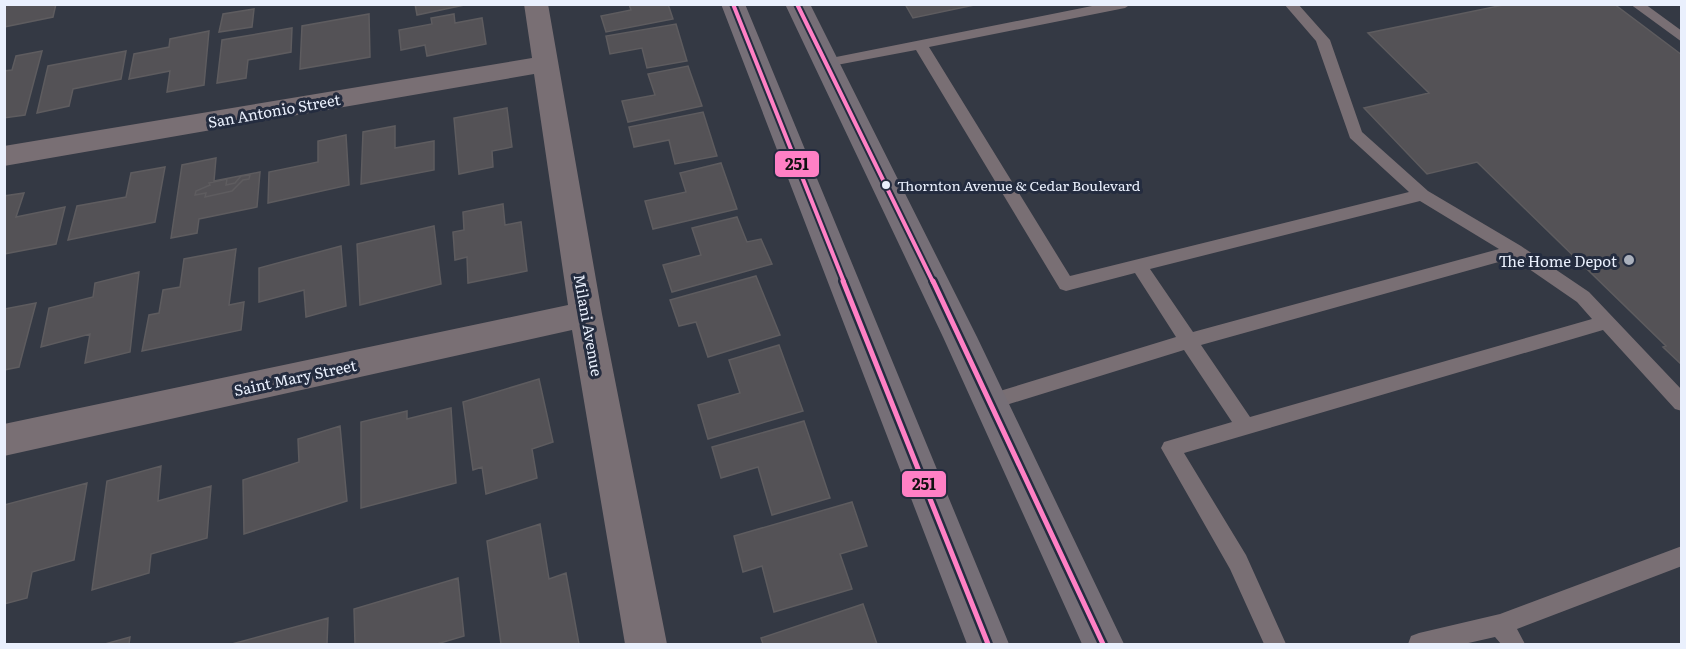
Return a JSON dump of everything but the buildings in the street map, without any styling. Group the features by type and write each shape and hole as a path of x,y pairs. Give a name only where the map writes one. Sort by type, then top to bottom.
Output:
{"main road":[{"path":"733,4 988,645"},
{"path":"797,4 990,402 1102,645"}],"street":[{"name":"Milani Avenue","path":"536,4 543,64 646,645"},
{"name":"San Antonio Street","path":"4,156 543,64"},
{"name":"Saint Mary Street","path":"4,440 586,314"}],"lane":[{"path":"826,63 1087,8 1125,4"},
{"path":"1290,4 1323,40 1355,134 1422,195 1515,251 1583,297 1682,403"},
{"path":"1636,4 1682,38"},
{"path":"920,44 1066,284 1422,195"},
{"path":"990,402 1188,341 1515,251"},
{"path":"1139,266 1245,426"},
{"path":"1275,645 1238,562 1171,448 1605,322"},
{"path":"1419,645 1500,625 1682,556"},
{"path":"1500,625 1514,645"}],"transit line":[{"name":"251","path":"733,4 988,644"},
{"name":"251","path":"797,4 960,337 1103,644"}],"place":[{"name":"Thornton Avenue & Cedar Boulevard","path":"886,185"},
{"name":"The Home Depot","path":"1629,260"}]}
